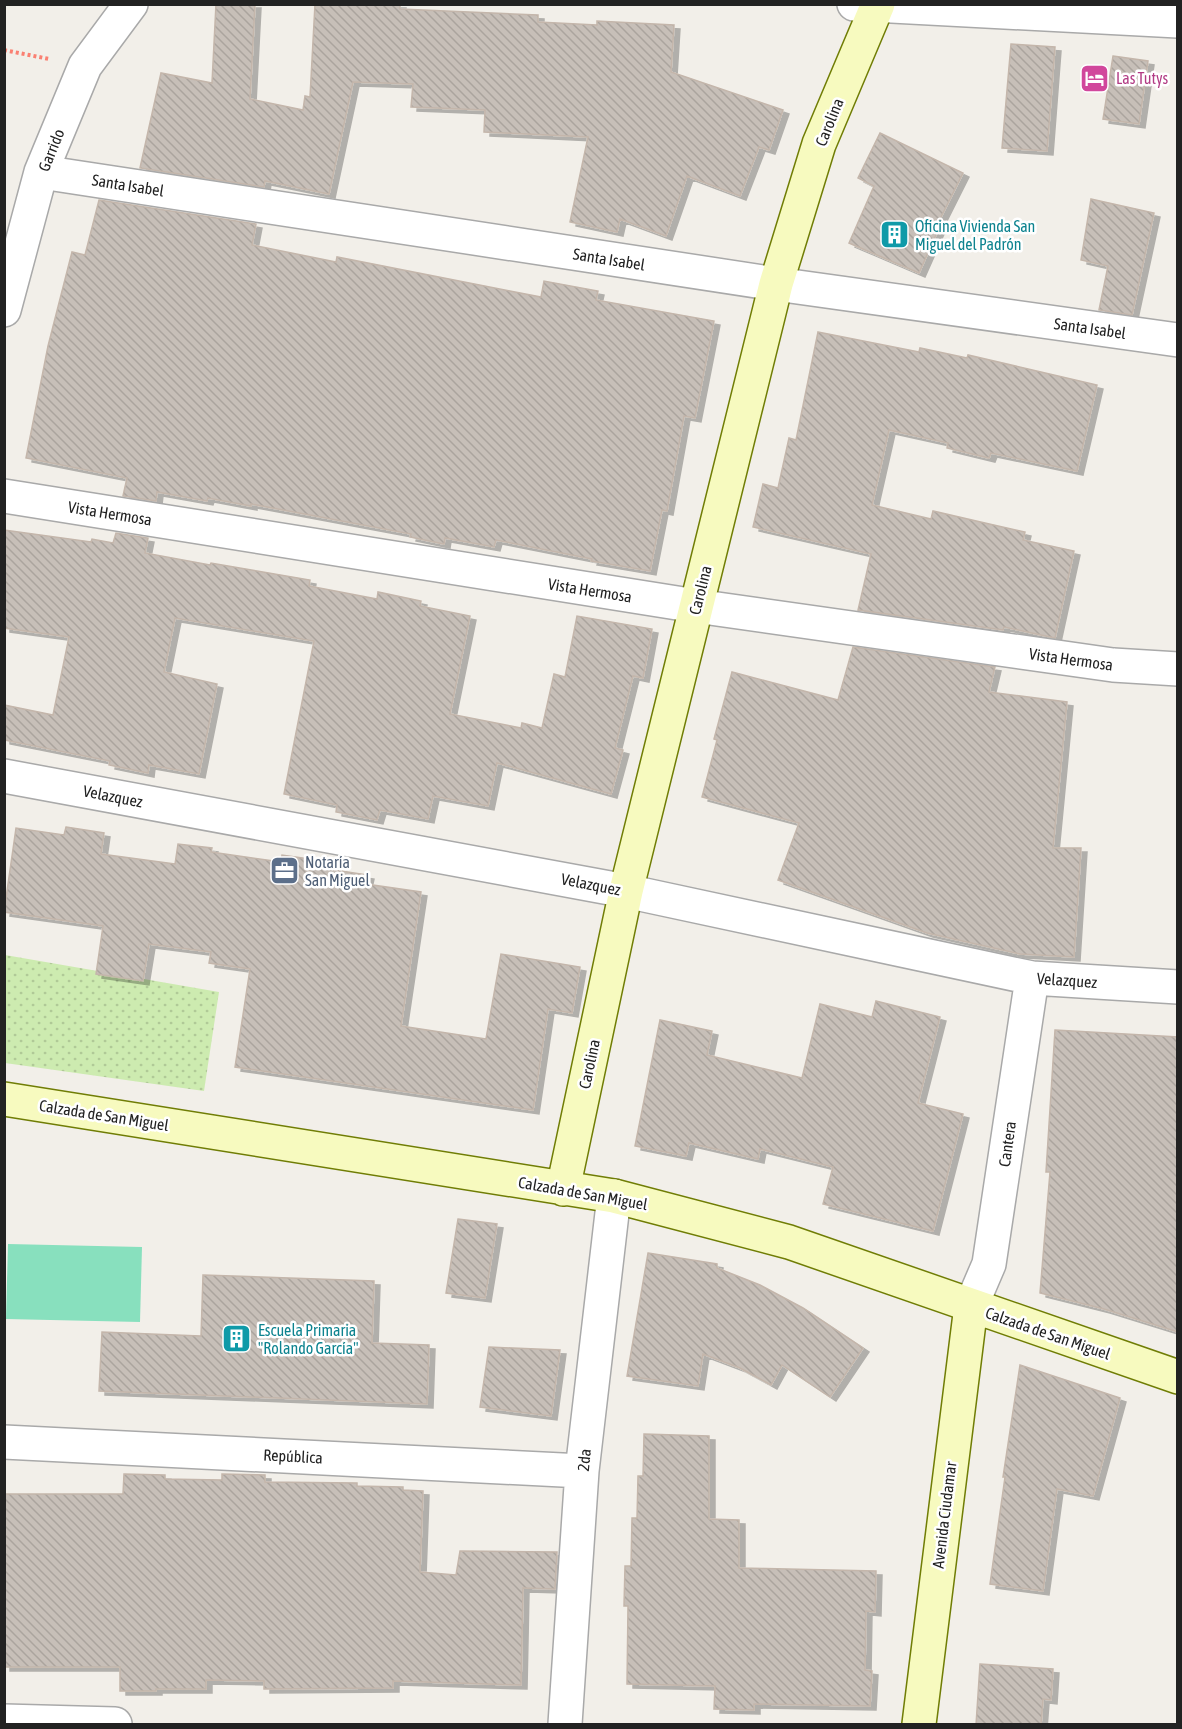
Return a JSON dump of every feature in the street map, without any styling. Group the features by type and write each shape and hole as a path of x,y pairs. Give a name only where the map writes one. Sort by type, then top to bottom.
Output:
{"main road":[{"name":"Carolina","path":"563,1189 626,891 776,284 819,144 870,5"},
{"name":"Calzada de San Miguel","path":"4,1099 614,1196 789,1242 1178,1377"},
{"name":"Avenida Ciudamar","path":"919,1725 971,1306"}],"street":[{"name":"Garrido","path":"4,310 41,172 85,66 131,4"},
{"path":"870,5 1178,21"},
{"name":"Santa Isabel","path":"41,172 776,284 1178,340"},
{"name":"Vista Hermosa","path":"4,496 696,606 1113,666 1178,669"},
{"name":"Velazquez","path":"4,776 626,891 1032,978 1178,987"},
{"name":"Cantera","path":"971,1306 989,1264 1032,978"},
{"name":"2da","path":"565,1725 582,1471 614,1196"},
{"name":"República","path":"4,1442 582,1471"},
{"path":"4,1721 114,1725"}],"path":[{"path":"4,50 85,66"}],"green space":[{"path":"5,955 219,992 204,1091 5,1063"},
{"path":"8,1244 142,1247 140,1322 6,1319"}],"building":[{"path":"216,4 255,4 250,99 303,110 305,96 310,97 315,4 400,4 400,9 538,15 538,22 597,25 597,21 674,25 671,72 783,110 769,150 759,147 740,196 687,176 666,236 620,219 617,232 570,222 588,137 484,132 485,110 411,107 413,84 353,82 329,194 265,181 264,187 140,168 161,73 212,83"},
{"path":"1011,44 1055,47 1047,151 1002,148"},
{"path":"1113,56 1148,61 1139,124 1103,119"},
{"path":"880,133 963,173 936,227 939,228 919,273 849,243 874,186 858,178"},
{"path":"1091,199 1154,213 1132,315 1099,310 1108,266 1081,260"},
{"path":"99,200 256,224 252,245 336,262 337,257 541,297 544,281 598,291 596,300 714,321 695,418 684,416 667,511 662,510 650,571 591,561 592,559 496,540 494,547 445,538 444,544 410,537 411,534 251,504 251,506 208,498 207,501 157,492 156,501 123,496 127,478 26,458 48,346 72,252 85,255"},
{"path":"818,332 919,352 920,348 967,358 968,355 1097,385 1077,471 991,453 989,458 947,448 948,443 889,430 872,505 931,519 933,511 1025,532 1023,540 1074,551 1055,638 1004,627 1003,630 858,610 871,554 753,527 763,484 778,488 789,438 796,440"},
{"path":"4,530 91,542 92,539 113,543 116,533 148,538 145,553 310,580 309,586 377,599 378,592 421,601 420,606 470,616 450,714 521,728 522,723 542,728 554,674 565,677 577,616 652,629 643,678 633,676 615,748 623,750 611,794 497,763 488,806 433,796 428,819 380,810 377,820 336,812 337,805 284,794 314,641 175,618 164,672 217,684 199,774 149,765 148,773 109,765 110,761 4,740 4,705 53,715 69,637 4,628"},
{"path":"853,647 995,667 989,692 1067,702 1053,848 1081,848 1074,957 1020,954 927,933 778,880 799,823 702,797 717,740 714,739 732,672 838,700"},
{"path":"66,827 104,833 101,854 175,864 178,844 212,848 211,852 281,862 282,855 316,860 315,867 368,875 366,884 421,892 401,1026 486,1039 501,954 580,967 572,1013 548,1009 533,1110 235,1067 250,969 209,963 211,952 149,944 143,981 96,974 103,926 4,912 16,828 64,835"},
{"path":"876,1001 940,1017 918,1103 963,1114 933,1231 823,1204 833,1167 760,1149 758,1159 689,1143 686,1156 635,1146 660,1020 712,1031 707,1055 802,1078 820,1004 872,1017"},
{"path":"1055,1030 1178,1037 1178,1332 1104,1309 1040,1293 1050,1172 1046,1172"},
{"path":"458,1219 497,1224 485,1298 446,1293"},
{"path":"648,1253 717,1264 717,1268 760,1285 803,1308 863,1348 830,1397 782,1365 771,1385 740,1368 703,1354 698,1386 627,1376"},
{"name":"Escuela Primaria \"Rolando García\"","path":"203,1275 374,1281 372,1343 429,1345 427,1404 99,1391 102,1332 201,1336"},
{"path":"489,1347 560,1350 551,1416 480,1407"},
{"path":"1020,1365 1120,1398 1093,1496 1057,1489 1043,1591 990,1584"},
{"path":"644,1434 709,1436 709,1519 739,1520 739,1568 876,1571 875,1612 866,1611 865,1670 872,1671 870,1706 754,1704 754,1710 714,1709 715,1686 627,1684 628,1606 624,1606 625,1566 631,1566 632,1518 637,1518 638,1476 643,1476"},
{"path":"124,1474 165,1475 165,1479 222,1480 222,1474 265,1475 265,1482 357,1483 357,1486 403,1487 403,1490 423,1491 420,1572 456,1575 460,1551 557,1552 555,1589 523,1588 521,1685 393,1681 393,1688 264,1689 264,1681 206,1680 206,1689 120,1691 120,1667 4,1667 4,1494 123,1494"},
{"path":"980,1664 1053,1669 1051,1700 1043,1699 1041,1725 976,1725"}],"place":[{"name":"Las Tutys","path":"1095,78"},
{"name":"Oficina Vivienda San Miguel del Padrón","path":"894,235"},
{"name":"Notaría San Miguel","path":"284,871"},
{"name":"Escuela Primaria \"Rolando García\"","path":"237,1339"}]}
